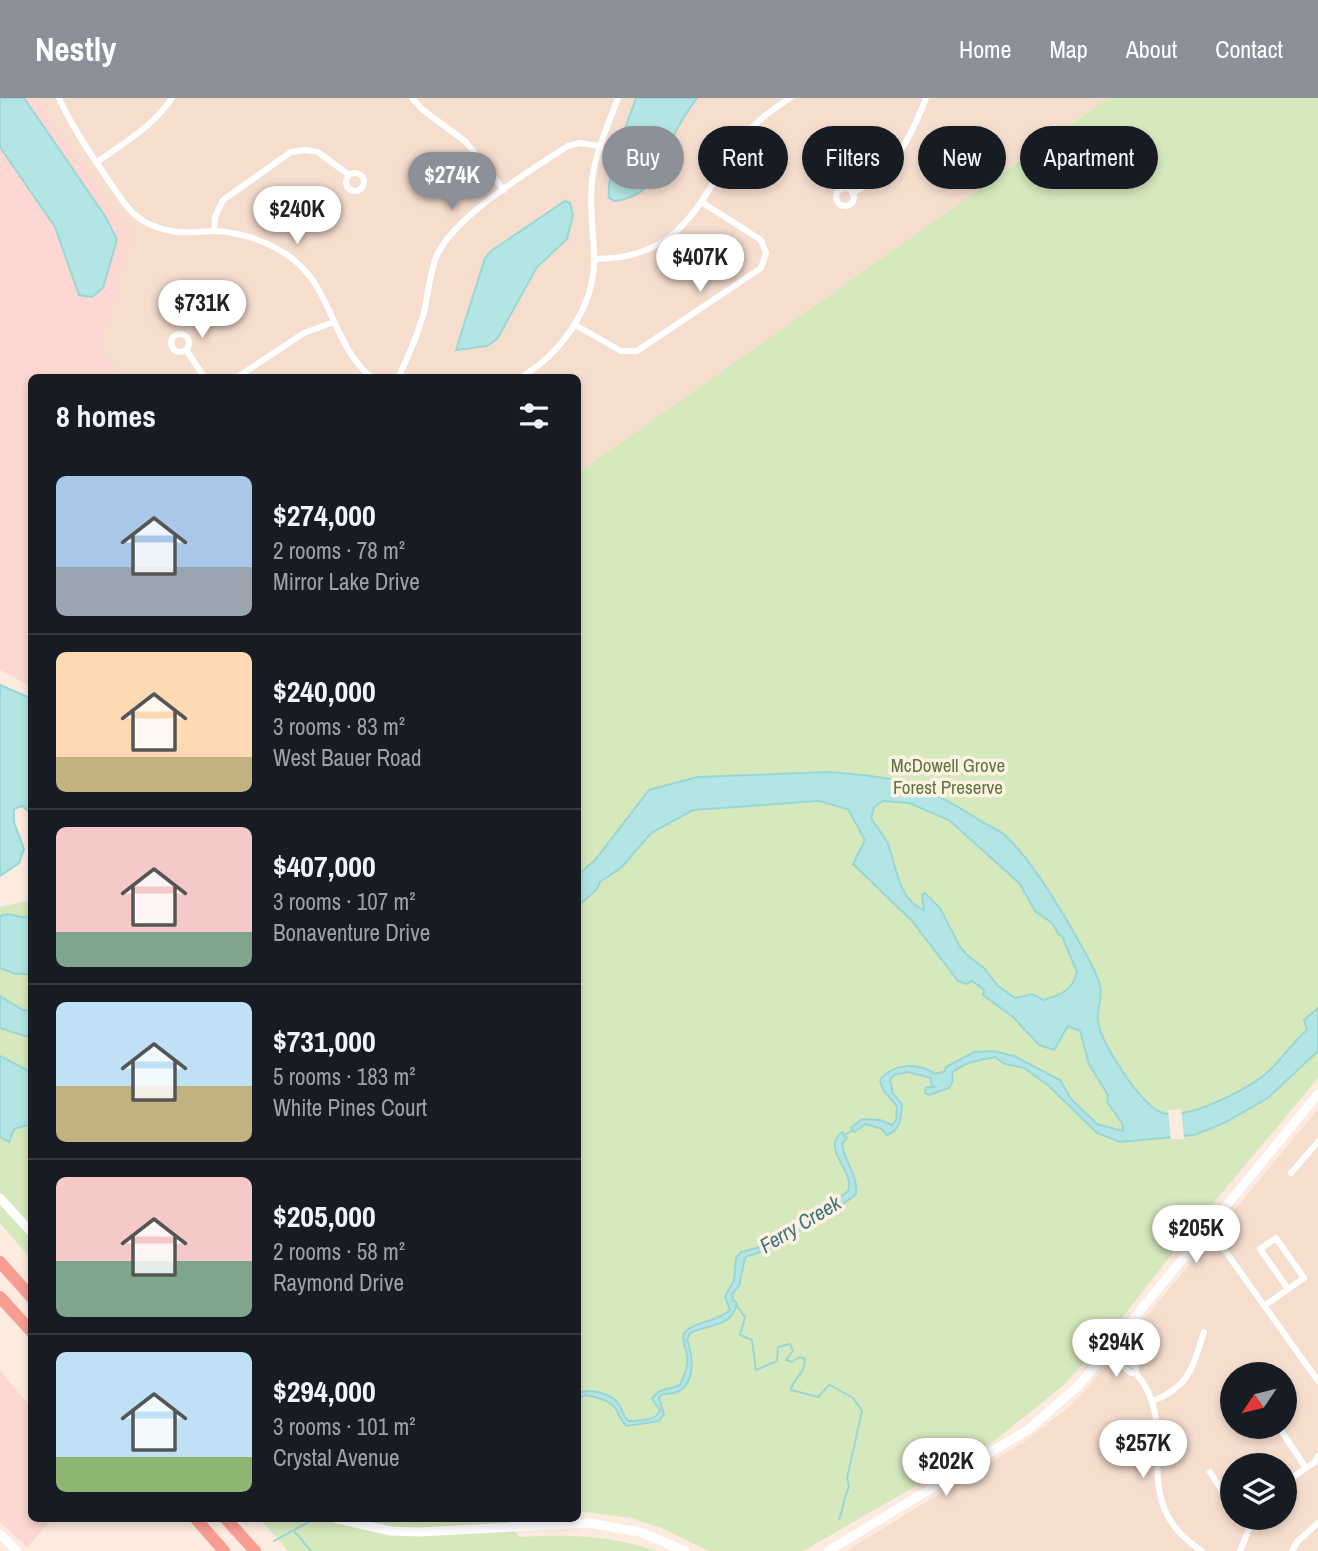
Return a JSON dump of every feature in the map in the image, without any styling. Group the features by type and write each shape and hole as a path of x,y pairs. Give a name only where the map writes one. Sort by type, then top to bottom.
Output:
{"highway":[{"path":"0,1262 28,1294"},
{"path":"0,1297 28,1328"},
{"path":"198,1522 224,1551"},
{"path":"229,1522 255,1551"}],"street":[{"path":"59,98 96,163 134,214 158,228 184,232 232,233 261,241 293,260 314,282 324,298 346,349 368,374"},
{"path":"96,163 149,125 164,111 172,98"},
{"path":"412,98 423,110 466,142 504,190"},
{"path":"525,374 549,356 575,325 589,292 594,259 591,200 599,146 618,98"},
{"path":"594,259 630,254 658,243 683,226 703,202 749,131 768,113 790,98"},
{"path":"852,193 872,183 892,164 912,132 926,98"},
{"path":"400,374 420,325 432,270 442,246 460,224 568,146 580,143 599,146"},
{"path":"214,232 215,217 223,200 291,152 317,152 349,176"},
{"path":"575,325 621,351 637,351 761,268 766,253 761,240 703,202"},
{"path":"242,374 304,333 334,322"},
{"path":"186,350 202,374"},
{"path":"828,1551 1029,1429 1061,1403 1108,1350 1318,1094"},
{"path":"1291,1173 1318,1142"},
{"path":"0,1198 28,1229"},
{"path":"1208,1227 1318,1381"},
{"path":"1265,1306 1304,1278 1276,1238 1260,1249 1288,1289"},
{"path":"1153,1401 1170,1393 1188,1377 1204,1332"},
{"path":"1108,1350 1131,1373 1136,1373 1153,1401 1157,1425 1158,1491 1171,1523 1183,1537 1202,1551"},
{"path":"1310,1371 1318,1366"},
{"path":"1285,1439 1306,1468"},
{"path":"1297,1474 1317,1460"},
{"path":"1210,1472 1220,1488"},
{"path":"350,1522 391,1531 420,1532 589,1523 640,1532 685,1551"},
{"path":"1292,1551 1297,1542 1316,1527"},
{"path":"1240,1551 1248,1530"},
{"path":"0,1534 17,1551"}],"shaded area":[{"path":"0,98 36,98 133,234 101,348 120,374 28,374 28,684 0,670"},
{"path":"36,98 1108,98 1068,126 1020,126 1020,160 1006,170 1006,126 918,126 918,189 979,189 581,471 581,374 120,374 101,348 133,234"},
{"path":"1318,1109 1318,1551 846,1551 1027,1440 1070,1406"},
{"path":"0,1371 28,1404 28,1522 49,1522 27,1547 0,1522"}],"green space":[{"name":"McDowell Grove Forest Preserve","path":"1108,98 1318,98 1318,1078 1185,1237 1115,1327 1064,1385 994,1441 803,1551 709,1551 664,1529 631,1518 581,1511 581,471 979,189 1006,189 1006,170 1020,160 1020,189 1158,189 1158,126 1068,126"},
{"path":"28,901 28,1256 0,1223 0,907"},
{"path":"263,1522 508,1522 519,1537 588,1537 656,1551 288,1551"}],"water":[{"path":"0,98 24,98 105,216 117,239 103,288 92,297 79,295 55,227 0,147"},
{"path":"636,98 697,98 679,126 626,126"},
{"path":"609,189 644,189 629,198 615,201 609,198"},
{"path":"565,201 570,203 573,215 567,239 537,267 497,339 487,346 456,350 485,258 491,251"},
{"path":"0,685 28,697 28,811 22,806 14,809 14,822 24,849 19,863 0,876"},
{"path":"830,772 862,775 906,783 930,792 1002,833 1039,876 1085,952 1100,985 1098,1022 1106,1044 1132,1085 1160,1112 1183,1113 1198,1109 1254,1082 1269,1071 1307,1030 1304,1020 1318,1008 1318,1051 1268,1098 1224,1123 1194,1135 1120,1142 1097,1133 1049,1086 1024,1068 1005,1064 995,1057 962,1066 952,1073 953,1081 949,1088 930,1095 925,1093 926,1087 935,1087 931,1084 931,1078 908,1072 894,1075 890,1080 893,1094 902,1104 898,1126 887,1135 882,1129 866,1124 854,1132 851,1128 862,1119 880,1120 892,1125 896,1120 897,1106 883,1090 880,1080 885,1074 899,1067 914,1066 935,1074 945,1071 946,1067 974,1052 993,1051 1014,1056 1060,1080 1071,1099 1097,1124 1123,1131 1122,1123 1107,1102 1108,1095 1089,1064 1080,1031 1068,1026 1054,1050 1039,1045 1013,1017 983,995 984,990 972,981 966,984 958,981 912,921 853,864 865,840 848,809 819,801 693,810 651,833 622,867 600,882 597,889 581,903 581,872 595,860 649,790 697,777","holes":["883,801 909,803 949,820 1020,884 1035,911 1052,923 1062,936 1077,972 1069,988 1043,1000 1032,994 1015,998 997,985 984,968 960,947 940,908 925,893 922,895 924,910 908,898 899,881 887,842 871,818 874,807"]},
{"path":"0,916 28,916 28,974 15,974 0,968"},
{"path":"0,996 28,1011 28,1037 0,1028"},
{"path":"0,1056 28,1070 28,1125 14,1129 9,1142 0,1137"},
{"path":"842,1132 847,1138 842,1144 855,1181 856,1194 824,1219 808,1225 770,1249 745,1258 739,1286 732,1294 737,1303 734,1311 725,1321 690,1333 687,1340 691,1353 690,1376 683,1388 675,1393 661,1395 659,1398 664,1414 659,1421 627,1426 615,1407 608,1402 585,1395 581,1397 583,1392 595,1391 607,1395 617,1402 629,1421 647,1420 658,1414 660,1410 652,1399 661,1391 680,1385 686,1371 684,1333 730,1310 725,1296 734,1281 736,1258 741,1252 761,1247 794,1225 814,1218 848,1191 847,1176 836,1153 836,1139"}],"pier":[{"path":"1181,1109 1184,1139 1171,1139 1168,1110"}],"waterway":[{"name":"Ferry Creek","path":"843,1136 853,1130"},
{"path":"737,1306 745,1317 740,1335 752,1340 756,1370 777,1361 778,1347 790,1344 793,1351 786,1360 792,1362 800,1357 805,1359 803,1369 791,1390 818,1397 829,1385 853,1398 862,1411 847,1478 849,1487 839,1519"},
{"name":"Ferry Creek","path":"274,1541 308,1522"},
{"path":"295,1532 311,1551"}]}
